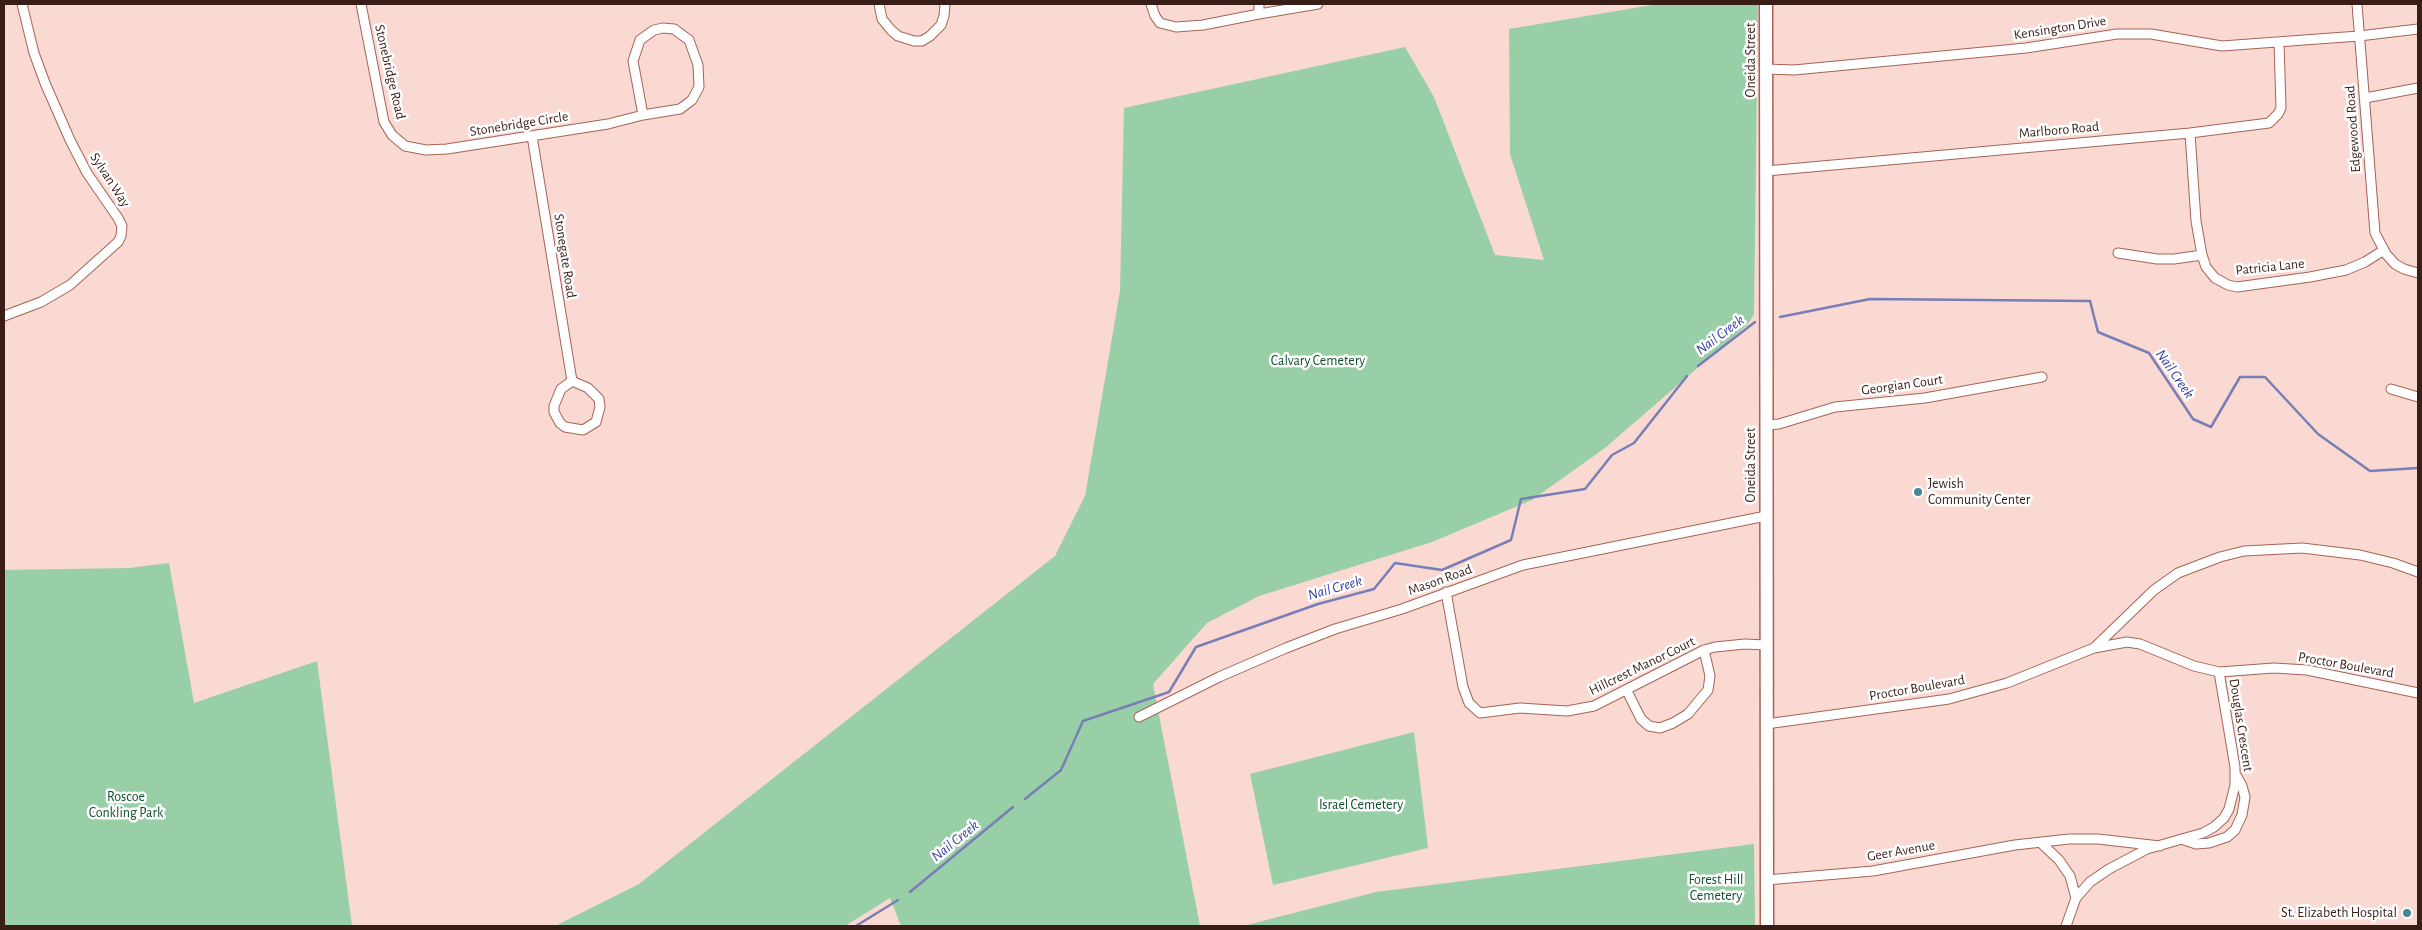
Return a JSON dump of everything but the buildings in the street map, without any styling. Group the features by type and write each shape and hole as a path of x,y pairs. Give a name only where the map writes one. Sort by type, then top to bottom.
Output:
{"street":[{"name":"Sylvan Way","path":"4,316 41,302 70,285 118,242 122,226 87,174 70,140 34,53 22,4"},
{"name":"Stonebridge Road","path":"361,4 384,122 399,142"},
{"path":"879,4 882,19 890,30 898,36 914,41 922,41 941,25 944,16 944,4"},
{"path":"1259,4 1259,14"},
{"path":"1152,7 1160,23 1176,27 1318,4"},
{"name":"Oneida Street","path":"1766,4 1766,926"},
{"name":"Edgewood Road","path":"2357,4 2373,218 2375,233 2384,250"},
{"name":"Kensington Drive","path":"1766,69 1804,69 2026,48 2117,34 2151,34 2222,46 2359,36 2418,28"},
{"name":"Stonebridge Circle","path":"399,142 414,149 426,150 608,124 643,115 680,109 692,100 699,87 698,65 692,46 684,35 674,29 654,30 640,40 636,47 632,61 643,115"},
{"name":"Marlboro Road","path":"1766,171 2190,133 2269,123 2278,114 2281,96 2279,42"},
{"path":"2365,98 2418,88"},
{"name":"Patricia Lane","path":"2190,133 2196,220 2202,255 2210,274 2228,285 2237,287 2346,270 2365,262 2384,250"},
{"name":"Stonegate Road","path":"532,136 572,380"},
{"path":"2384,250 2395,264 2418,272"},
{"path":"2118,252 2157,259 2174,259 2202,255"},
{"name":"Georgian Court","path":"1766,425 1779,424 1835,407 1925,398 2042,377"},
{"path":"572,380 588,388 599,399 600,407 596,422 583,430 565,427 560,423 554,412 554,406 561,389 572,380"},
{"path":"2391,389 2418,398"},
{"name":"Mason Road","path":"1139,717 1218,677 1335,628 1402,609 1523,565 1766,516"},
{"name":"Proctor Boulevard","path":"2094,648 2154,590 2178,573 2196,565 2244,551 2302,548 2360,555 2393,563 2418,572"},
{"name":"Hillcrest Manor Court","path":"1446,592 1463,687 1469,703 1480,713 1520,708 1578,710 1602,703 1704,650 1735,645 1766,645"},
{"name":"Proctor Boulevard","path":"1766,724 1949,700 2007,683 2111,643 2140,644 2194,666 2219,672 2274,668 2306,670 2418,693"},
{"path":"1626,691 1641,719 1648,726 1660,728 1673,723 1688,714 1708,690 1710,676 1704,650"},
{"name":"Douglas Crescent","path":"2066,926 2076,898 2090,882 2109,869 2147,849 2203,833 2214,827 2224,818 2229,809 2235,785 2235,775 2219,672"},
{"path":"2181,839 2196,844 2209,843 2227,837 2235,830 2242,816 2245,797 2242,786 2235,775"},
{"name":"Geer Avenue","path":"1766,880 1873,871 2040,842 2098,839 2160,846"},
{"path":"2040,842 2058,860 2070,876 2076,898"}],"green space":[{"name":"Calvary Cemetery","path":"1658,4 1758,4 1754,315 1746,326 1605,448 1532,500 1432,542 1259,596 1207,623 1153,684 1200,926 901,926 890,898 845,926 555,926 639,884 1055,556 1085,496 1120,291 1124,108 1405,47 1434,97 1495,255 1544,260 1510,154 1509,29"},
{"name":"Roscoe Conkling Park","path":"169,563 194,703 317,661 352,926 4,926 4,570 129,568"},
{"name":"Israel Cemetery","path":"1414,732 1428,848 1273,885 1250,774"},
{"name":"Forest Hill Cemetery","path":"1754,844 1755,926 1243,926 1376,892"}],"waterway":[{"name":"Nail Creek","path":"1780,317 1870,299 2090,301 2098,332 2149,353 2193,419 2211,427 2240,377 2265,377 2318,434 2370,471 2418,468"},
{"name":"Nail Creek","path":"1698,366 1755,322"},
{"name":"Nail Creek","path":"1025,799 1061,770 1083,721 1169,692 1196,647 1318,604 1374,589 1395,563 1442,570 1511,540 1521,499 1585,489 1612,455 1634,443 1687,376"},
{"name":"Nail Creek","path":"910,892 1013,807"},
{"name":"Nail Creek","path":"856,926 898,900"}],"place":[{"name":"Jewish Community Center","path":"1918,492"},
{"name":"St. Elizabeth Hospital","path":"2407,913"}]}
